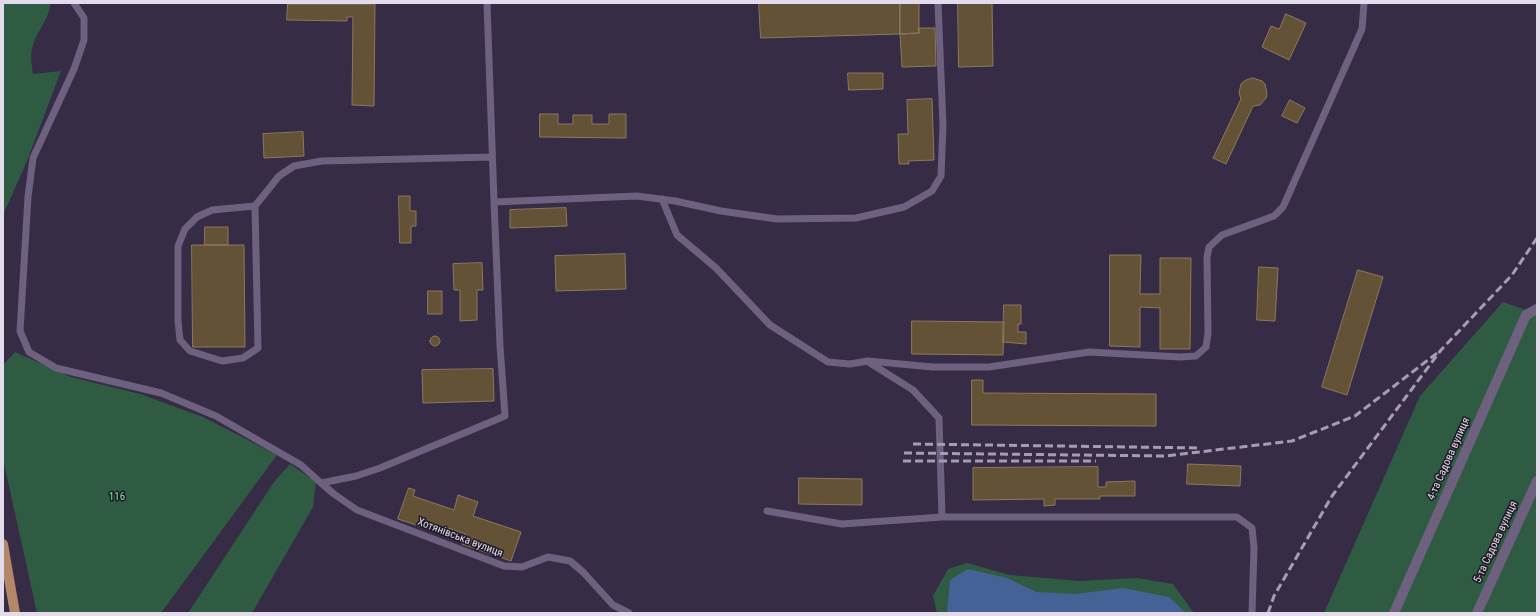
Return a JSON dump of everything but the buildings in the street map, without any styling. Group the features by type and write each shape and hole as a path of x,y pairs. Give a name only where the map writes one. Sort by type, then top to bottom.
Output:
{"main road":[{"path":"3,544 15,613"}],"street":[{"name":"4-та Садова вулиця","path":"1394,613 1526,315 1537,310"},
{"name":"5-та Садова вулиця","path":"1476,613 1537,481"}],"lane":[{"name":"Хотянівська вулиця","path":"74,3 84,18 84,40 74,69 33,158 26,219 20,331 29,352 56,368 161,393 216,416 301,465 334,494 357,510 504,566 522,567 548,557 570,561 583,572 613,605 629,613"},
{"path":"321,483 356,476 380,468 505,416 500,346 487,3"},
{"path":"494,202 637,196 777,219 856,218 904,207 932,191 941,176 943,125 938,3"},
{"path":"662,199 677,235 716,268 770,325 828,362 850,364 868,361 933,367 989,367 1088,352 1180,357 1196,356 1206,347 1208,333 1209,247 1222,235 1274,216 1283,207 1362,29 1364,3"},
{"path":"255,206 212,210 197,217 185,229 178,246 178,321 180,340 190,351 222,361 243,358 258,348 255,206 279,176 294,166 322,161 492,158"},
{"path":"868,361 913,390 938,418 942,518"},
{"path":"767,511 842,524 942,518 1236,518 1252,528 1254,548 1252,613"}],"green space":[{"path":"3,3 50,3 48,15 36,37 31,52 33,74 61,71 27,161 3,215"},
{"path":"1503,302 1537,314 1537,613 1324,613 1420,396"},
{"name":"116","path":"15,352 71,377 140,394 203,417 277,455 161,613 37,613 3,459 3,365"},
{"path":"290,464 316,482 313,507 252,613 188,613 274,482"},
{"path":"967,563 1010,575 1079,581 1137,578 1173,584 1194,613 937,613 933,596 948,569"}],"water":[{"path":"968,569 1007,578 1036,592 1075,594 1123,588 1169,597 1186,613 947,613 950,580"}],"railway":[{"path":"1268,613 1274,596 1332,496 1441,350 1512,275 1537,238"},
{"path":"904,453 1165,456 1292,441 1355,416 1441,350"},
{"path":"913,444 1201,448"},
{"path":"903,461 1096,461"}]}
